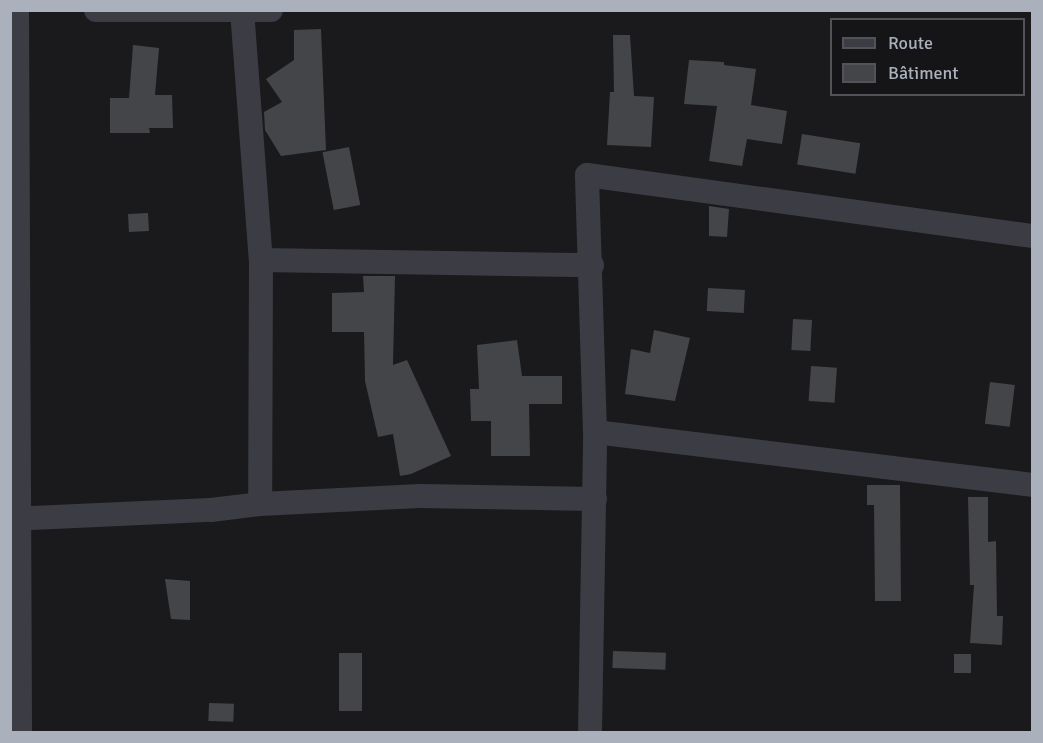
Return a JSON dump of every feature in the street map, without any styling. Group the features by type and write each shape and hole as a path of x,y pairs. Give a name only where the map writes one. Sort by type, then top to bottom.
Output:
{"street":[{"path":"17,10 14,520 20,732"},
{"path":"96,10 242,12 271,10"},
{"path":"242,12 261,260 260,504"},
{"path":"590,732 596,499 592,265 587,175 1032,236"},
{"path":"261,260 592,265"},
{"path":"595,432 1032,485"},
{"path":"14,520 420,496 596,499"}],"building":[{"path":"321,29 326,150 281,156 265,130 264,112 282,102 266,79 294,60 294,30"},
{"path":"613,35 630,35 634,96 654,97 651,147 607,145 610,92 614,92"},
{"path":"133,45 159,48 155,95 172,95 173,128 149,128 150,133 110,133 110,98 129,98"},
{"path":"689,60 724,62 724,65 756,69 751,105 787,111 782,144 747,139 742,166 709,161 717,106 684,104"},
{"path":"802,134 860,143 855,174 797,165"},
{"path":"349,147 360,205 334,210 322,152"},
{"path":"709,206 729,209 727,237 709,236"},
{"path":"148,213 149,231 129,232 128,214"},
{"path":"363,276 395,276 393,365 407,360 451,456 411,474 400,476 393,434 378,437 365,381 364,332 332,332 332,293 364,292"},
{"path":"708,288 745,290 744,313 707,311"},
{"path":"793,319 812,320 810,351 791,350"},
{"path":"654,330 690,338 675,401 625,394 631,349 650,353"},
{"path":"517,340 522,376 562,376 562,404 529,404 530,456 491,456 491,421 471,421 470,389 479,389 477,345"},
{"path":"811,366 837,368 834,403 809,401"},
{"path":"990,382 1015,385 1010,427 985,424"},
{"path":"867,485 900,485 901,601 875,601 874,505 867,505"},
{"path":"968,497 988,497 988,542 996,541 997,616 1003,616 1002,645 970,643 974,585 970,585"},
{"path":"165,579 190,581 190,620 171,619"},
{"path":"613,651 666,653 665,670 612,668"},
{"path":"339,653 362,653 362,711 339,711"},
{"path":"954,654 971,654 971,673 954,673"},
{"path":"209,703 234,704 233,722 208,721"}]}
